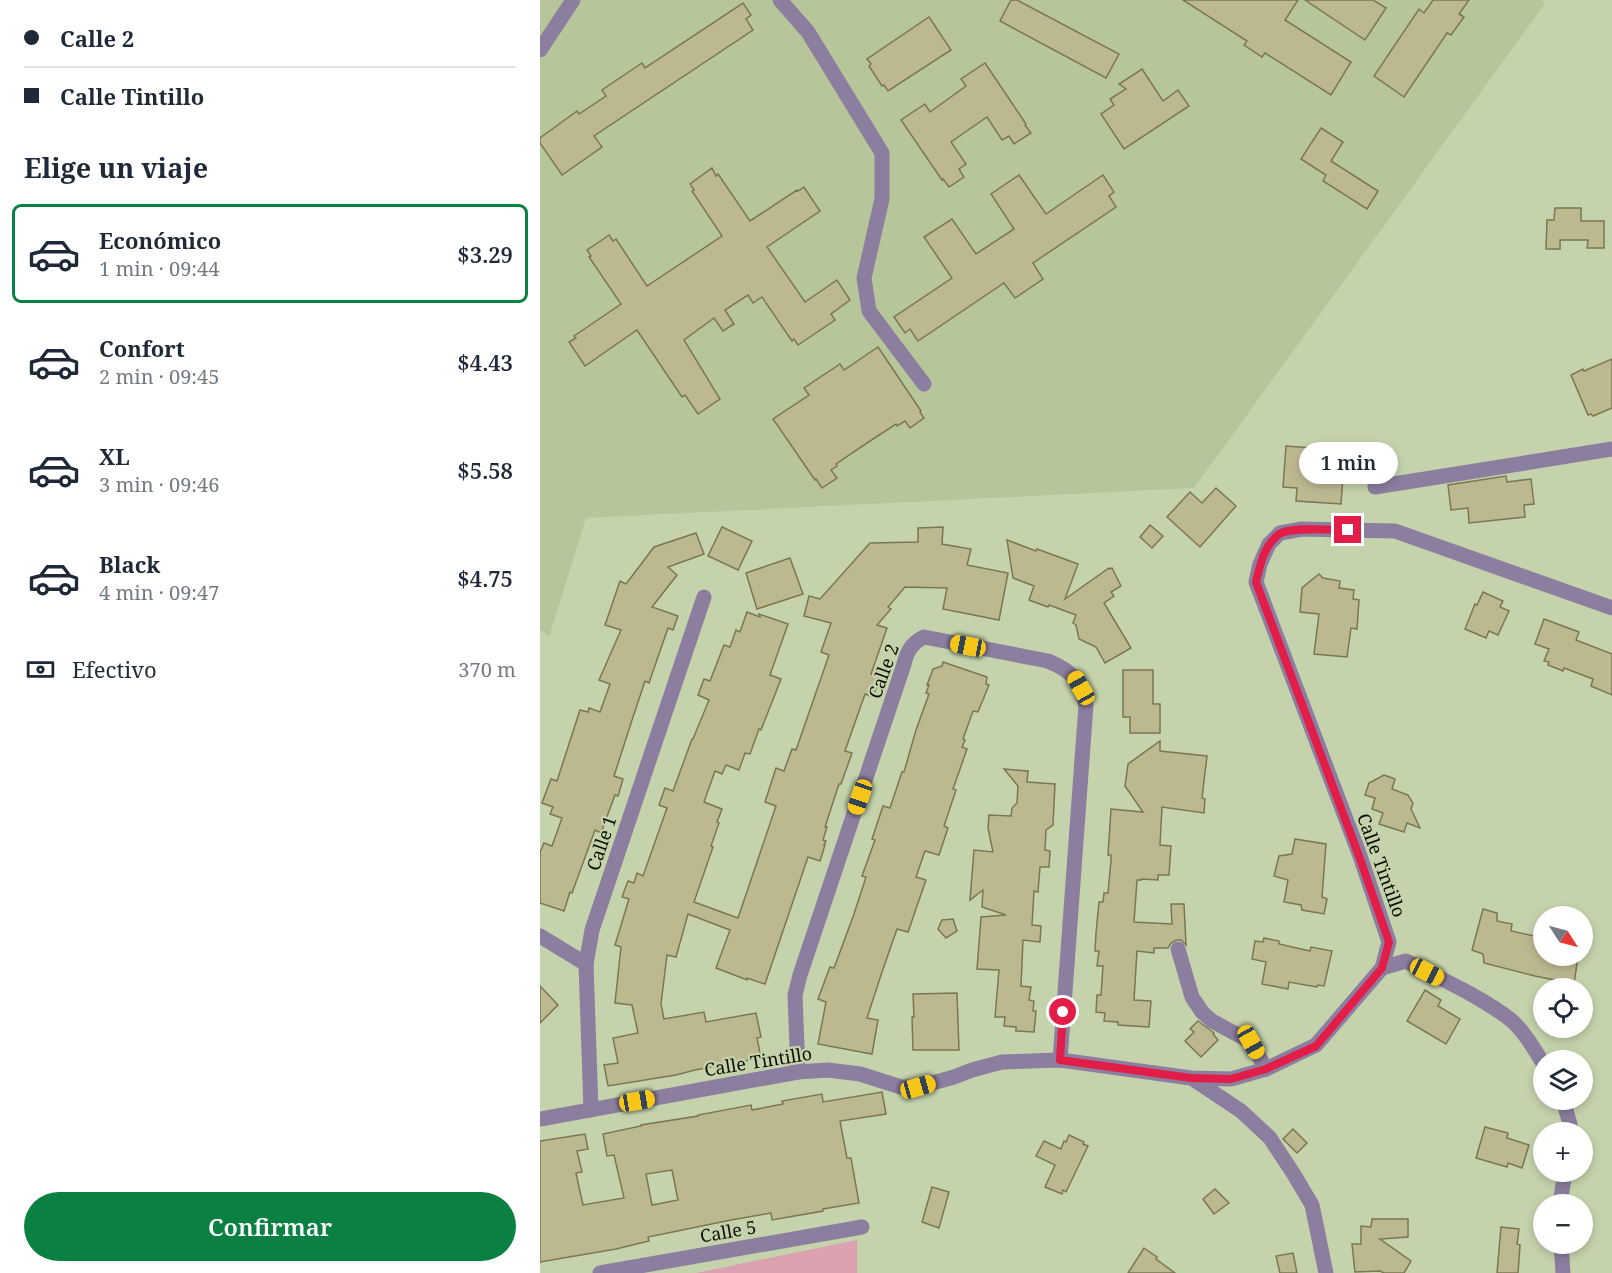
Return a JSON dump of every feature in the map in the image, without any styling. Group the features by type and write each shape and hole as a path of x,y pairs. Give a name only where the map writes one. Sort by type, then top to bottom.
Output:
{"street":[{"path":"540,50 573,0"},
{"path":"780,0 808,32 882,153 882,199 864,278 869,311 924,384"},
{"path":"1376,487 1612,449"},
{"name":"Calle Tintillo","path":"540,1119 798,1072 828,1070 861,1074 901,1087 918,1087 1002,1062 1060,1060 1191,1078 1231,1079 1266,1069 1316,1046 1382,968 1389,942 1256,582 1260,564 1269,544 1280,533 1302,530 1395,531 1612,608"},
{"name":"Calle 1","path":"591,1110 586,964 592,930 704,597"},
{"name":"Calle 2","path":"798,1072 795,995 800,975 906,655 916,641 924,637 1048,661 1065,668 1081,688 1086,705 1060,1060"},
{"path":"540,936 586,964"},
{"path":"1178,949 1192,997 1202,1012 1212,1021 1251,1042 1266,1069"},
{"path":"1382,968 1406,961 1490,1006 1513,1022 1535,1050"},
{"path":"1191,1078 1241,1111 1269,1138 1312,1205 1326,1273"},
{"name":"Calle 5","path":"600,1273 862,1227"},
{"path":"1562,1254 1563,1273"}],"shaded area":[{"path":"540,0 1543,0 1544,5 1194,488 586,518 549,637 540,629"},
{"path":"857,1240 857,1273 696,1273"}],"building":[{"path":"1011,0 1017,0 1119,54 1106,78 1000,21"},
{"path":"1183,0 1298,0 1285,20 1351,62 1331,95 1265,53 1262,57 1244,45 1247,41"},
{"path":"1305,0 1373,0 1386,8 1365,40"},
{"path":"1433,0 1469,0 1459,14 1464,17 1451,35 1447,33 1404,97 1374,76 1419,9 1424,13"},
{"path":"743,3 751,15 746,19 753,30 594,136 602,147 562,175 540,143 540,138 577,111 579,114 606,96 602,90 642,63 645,68"},
{"path":"929,17 951,50 888,91 884,85 882,86 867,59"},
{"path":"985,63 1031,133 1014,144 1009,136 1002,140 987,117 951,142 966,164 959,169 964,177 949,187 901,120 925,104 930,112 966,86 961,79"},
{"path":"1142,69 1163,101 1178,90 1189,106 1124,149 1101,114 1114,105 1110,99 1126,89 1119,84"},
{"path":"1321,128 1343,142 1331,161 1378,191 1367,209 1323,181 1326,175 1301,159"},
{"path":"712,168 750,221 804,187 820,211 767,247 805,302 837,280 850,300 831,314 835,320 798,345 794,339 792,341 762,297 753,303 748,295 725,310 734,324 723,331 714,318 684,340 720,399 698,414 685,395 682,397 637,330 585,366 569,342 576,338 574,336 621,304 589,257 591,256 587,250 609,235 613,241 616,239 647,286 722,236 692,191 694,190 690,184"},
{"path":"1019,175 1046,214 1103,175 1114,192 1109,196 1116,207 1033,263 1043,279 1015,298 1004,283 918,341 910,329 905,333 894,317 952,278 924,237 952,219 976,254 1014,229 991,194"},
{"path":"1555,208 1581,208 1581,221 1604,221 1604,248 1587,248 1588,240 1560,240 1560,249 1546,249 1547,220 1554,220"},
{"path":"878,347 924,418 910,428 905,421 897,426 896,424 836,464 837,466 831,470 837,478 822,488 773,419 809,395 804,388 840,364 844,370"},
{"path":"1612,359 1612,408 1593,416 1588,415 1571,375"},
{"path":"1286,446 1326,449 1326,453 1348,454 1347,476 1343,476 1341,504 1296,501 1297,488 1283,487"},
{"path":"1506,476 1507,482 1531,479 1534,504 1524,505 1525,517 1469,523 1468,508 1451,510 1448,485"},
{"path":"1216,488 1236,506 1200,547 1167,517 1190,492 1202,503"},
{"path":"1150,525 1163,536 1152,548 1140,537"},
{"path":"722,527 752,541 738,570 708,556"},
{"path":"943,527 942,544 971,549 967,565 1008,573 999,620 943,609 947,588 905,587 888,607 891,609 877,625 887,628 871,674 880,677 873,697 865,694 845,751 852,753 825,827 827,827 823,840 826,841 820,861 808,857 765,984 716,968 730,930 688,914 676,957 667,955 661,1004 664,1019 704,1012 706,1022 756,1013 761,1037 757,1038 761,1058 608,1086 604,1065 618,1063 613,1038 638,1033 632,1005 615,1003 621,947 615,945 629,899 622,897 628,881 634,883 637,873 643,876 667,808 659,805 665,788 673,791 709,700 698,695 704,679 710,681 724,645 730,647 736,630 740,632 747,612 788,624 770,675 781,679 750,754 745,753 739,770 726,765 722,774 715,771 704,802 722,809 711,846 713,847 694,902 738,918 776,806 765,802 776,768 784,771 792,749 796,750 829,655 821,652 831,623 804,616 809,596 820,599 870,543 918,542 918,528"},
{"path":"696,533 704,554 668,567 677,575 652,607 678,616 673,630 668,628 649,683 645,681 614,776 623,779 618,796 615,795 601,833 595,830 564,911 540,903 540,852 544,843 552,846 562,818 550,814 553,807 542,803 551,779 557,781 580,710 588,712 589,708 600,712 610,684 599,680 621,630 605,625 620,581 626,584 654,547"},
{"path":"1007,540 1078,564 1065,599 1112,568 1121,586 1111,592 1114,596 1104,603 1131,648 1105,663 1096,647 1079,639 1076,625 1073,623 1076,615 1029,600 1034,586 1013,578"},
{"path":"790,558 803,594 757,609 746,573"},
{"path":"1319,574 1323,578 1340,581 1339,588 1354,590 1353,599 1359,600 1357,629 1351,628 1347,657 1314,654 1319,614 1300,612 1302,588"},
{"path":"1483,592 1503,601 1500,607 1509,611 1498,635 1489,631 1486,638 1465,629 1475,604 1477,605"},
{"path":"1544,619 1579,632 1576,640 1612,654 1612,695 1591,686 1593,679 1564,668 1563,671 1544,661 1549,649 1535,644"},
{"path":"943,662 987,677 986,684 989,685 978,712 973,711 963,739 965,740 962,747 967,749 953,789 956,790 944,826 948,828 939,855 925,851 916,877 926,880 908,932 897,929 882,972 867,1018 878,1020 872,1054 818,1044 826,1002 818,999 830,967 834,968 854,914 866,877 862,876 875,840 872,839 883,806 890,808 902,772 904,772 929,694 926,693 929,685 927,685 933,669 942,666"},
{"path":"1123,670 1153,670 1153,704 1160,704 1160,733 1130,733 1130,717 1123,717"},
{"path":"1160,741 1160,751 1207,756 1202,798 1205,799 1204,813 1162,807 1160,845 1171,846 1169,875 1158,875 1158,880 1137,880 1134,922 1172,924 1171,904 1184,904 1186,945 1181,940 1176,940 1168,948 1154,948 1154,953 1137,951 1134,1000 1151,1001 1149,1027 1118,1025 1118,1022 1104,1021 1105,1013 1096,1012 1097,995 1101,995 1103,966 1097,966 1099,951 1095,951 1096,933 1099,902 1103,902 1104,893 1108,893 1111,860 1111,855 1108,855 1111,809 1143,812 1125,786 1128,764"},
{"path":"1004,769 1028,771 1027,782 1055,784 1053,825 1046,830 1045,850 1050,851 1049,867 1040,867 1038,892 1034,891 1032,925 1041,926 1040,942 1023,940 1021,986 1031,987 1029,1000 1034,1001 1033,1011 1036,1011 1034,1032 1016,1031 1016,1027 1004,1026 1005,1017 995,1017 999,970 977,969 981,917 1006,915 982,907 983,890 970,900 974,850 993,852 988,828 989,815 1011,816 1012,808 1017,803 1018,786"},
{"path":"1384,775 1395,779 1392,789 1408,795 1413,803 1411,809 1420,828 1407,823 1404,832 1379,824 1383,813 1372,809 1375,798 1365,795 1369,783"},
{"path":"1295,839 1326,844 1322,897 1327,899 1324,914 1302,910 1301,905 1284,902 1288,880 1274,876 1279,856 1292,854"},
{"path":"1483,909 1497,913 1497,921 1512,924 1511,931 1533,936 1533,966 1577,966 1575,978 1545,978 1484,963 1483,954 1472,950"},
{"path":"953,919 957,931 946,938 938,929 942,920"},
{"path":"1264,938 1310,951 1311,947 1332,951 1324,986 1289,982 1288,989 1262,984 1266,962 1252,959 1255,941 1263,942"},
{"path":"540,986 558,1005 540,1023"},
{"path":"1425,990 1441,1000 1438,1006 1460,1019 1446,1044 1407,1021"},
{"path":"957,993 959,1050 913,1050 913,994"},
{"path":"1198,1021 1214,1033 1218,1040 1201,1057 1185,1041 1194,1032 1190,1029"},
{"path":"882,1092 886,1114 840,1121 847,1158 851,1158 859,1203 772,1220 771,1213 731,1220 648,1237 649,1241 616,1249 540,1262 540,1141 585,1134 588,1149 577,1151 582,1172 576,1173 583,1205 624,1198 614,1155 607,1156 603,1134 751,1105 752,1110 783,1104 782,1101 822,1094 823,1102","holes":["672,1170 678,1200 652,1205 646,1174"]},
{"path":"1485,1127 1508,1133 1507,1138 1529,1145 1522,1168 1508,1163 1507,1167 1476,1158"},
{"path":"1293,1129 1307,1143 1297,1153 1283,1139"},
{"path":"1069,1135 1088,1146 1066,1192 1063,1190 1062,1194 1045,1187 1055,1165 1036,1156 1044,1141 1061,1149"},
{"path":"932,1187 949,1192 939,1228 922,1222"},
{"path":"1215,1189 1229,1203 1214,1214 1203,1199"},
{"path":"1372,1219 1408,1219 1408,1237 1380,1239 1411,1261 1404,1273 1355,1272 1352,1244 1361,1244 1361,1226 1371,1227"},
{"path":"1501,1227 1519,1229 1518,1273 1497,1273"},
{"path":"1144,1248 1157,1257 1156,1259 1175,1273 1128,1273"},
{"path":"1293,1253 1297,1273 1280,1273 1276,1256"}],"route":[{"path":"1063,1012 1060,1060 1191,1078 1231,1079 1266,1069 1316,1046 1382,968 1389,942 1256,582 1260,564 1269,544 1280,533 1302,530 1348,530"}]}
